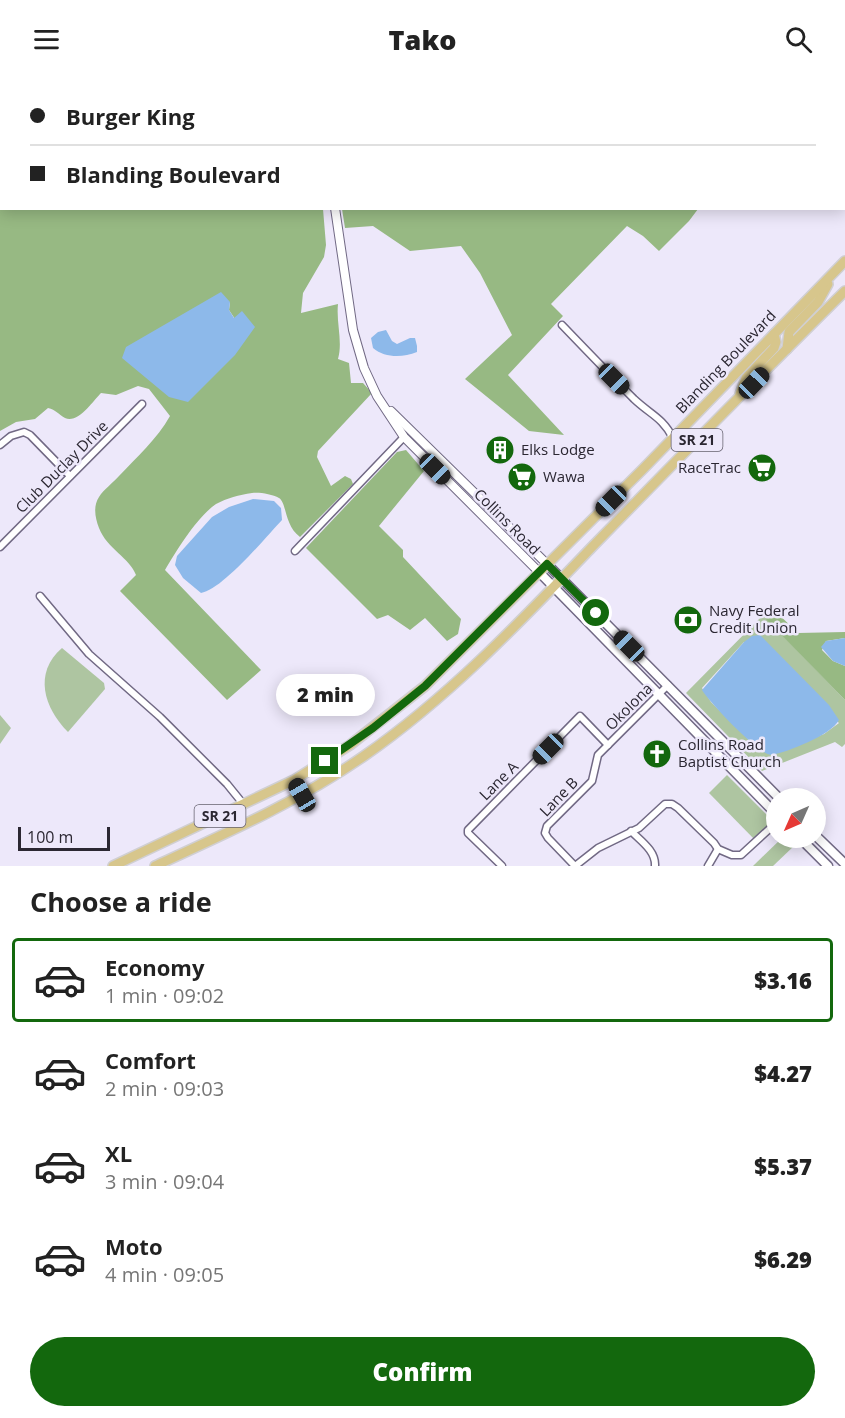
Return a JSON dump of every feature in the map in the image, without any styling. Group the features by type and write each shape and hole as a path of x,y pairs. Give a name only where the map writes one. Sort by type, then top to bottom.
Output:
{"main road":[{"name":"Blanding Boulevard","path":"114,866 294,780 350,745 425,686 673,438 845,261"},
{"path":"787,349 789,332 818,302 833,274"},
{"name":"SR 21","path":"154,866 246,824 302,795 364,756 438,698 491,650 554,587 845,291"},
{"path":"738,399 746,378 774,348 776,342 774,334"},
{"name":"Collins Road","path":"547,564 769,788"},
{"name":"Collins Road","path":"539,572 766,804"},
{"path":"425,686 438,698"},
{"path":"294,780 302,795"},
{"path":"826,846 845,864"},
{"path":"809,848 822,863"},
{"path":"146,851 154,866"}],"street":[{"name":"Collins Road","path":"335,210 352,330 364,369 377,396 404,437 539,572"},
{"path":"562,325 651,415 658,416 666,424 673,438"},
{"name":"Collins Road","path":"377,396 547,564"},
{"name":"Club Duclay Drive","path":"0,547 142,404"},
{"path":"0,445 11,435 20,432 30,435 70,476"},
{"path":"295,551 404,437"},
{"path":"40,596 89,654 160,717 227,784 243,805"},
{"name":"Okolona","path":"608,745 668,685"},
{"name":"Lane A","path":"502,866 468,833 468,830 580,716 608,745"},
{"name":"Lane B","path":"608,745 598,755 592,781 545,829 548,838 575,866 598,848 639,828 662,806 669,803 676,806 718,849"},
{"path":"631,831 653,853 655,866"},
{"path":"708,866 718,849 732,855 741,855 766,832"}],"green space":[{"path":"0,210 323,210 326,245 324,257 303,293 301,313 338,304 340,345 338,359 349,363 351,383 363,383 372,393 318,451 317,457 331,486 345,476 351,479 353,484 300,537 291,527 279,498 252,493 220,502 195,525 165,570 261,670 227,700 120,591 136,575 129,563 107,542 96,520 95,508 101,494 146,448 170,416 149,389 138,386 116,395 101,393 85,411 75,418 65,418 48,408 35,419 16,422 0,431","holes":["230,302 229,310 235,319 242,312 169,397"]},
{"path":"342,210 697,210 659,251 643,236 627,226 551,304 563,316 508,375 564,435 529,431 465,379 512,335 480,273 461,246 410,251 373,226 345,228"},
{"path":"406,450 424,471 379,526 403,550 403,557 461,619 458,634 447,641 425,618 410,630 388,615 377,619 306,548 397,452"},
{"path":"771,607 798,633 845,632 845,638 826,641 822,650 833,661 845,666 845,700 763,616"},
{"path":"763,615 845,700 845,744 842,747 835,742 762,771 686,693","holes":["744,642 839,723 824,734 774,754 756,747 711,702 702,688"]},
{"path":"62,648 104,683 105,689 68,732 53,712 45,690 47,668"},
{"path":"0,715 11,728 0,744"},
{"path":"727,775 766,814 764,831 755,840 709,793"},
{"path":"772,848 792,848 773,866 753,866"}],"water":[{"path":"221,292 230,302 229,310 234,318 242,311 255,327 235,355 188,402 169,397 122,358 126,347"},
{"path":"386,330 392,341 397,344 415,338 417,352 394,356 383,354 373,348 371,338 378,332"},
{"path":"253,499 274,501 281,508 282,520 232,573 210,590 201,593 183,578 175,565 177,556 212,517 229,507"},
{"path":"760,635 829,705 839,720 818,737 798,747 771,755 745,737 702,690 744,642 752,636"},
{"path":"845,638 845,666 833,661 821,647 826,641"}],"place":[{"name":"Elks Lodge","path":"500,450"},
{"name":"RaceTrac","path":"762,468"},
{"name":"Wawa","path":"522,477"},
{"name":"Navy Federal Credit Union","path":"688,620"},
{"name":"Collins Road Baptist Church","path":"657,754"}],"route":[{"path":"325,761 373,728 425,686 547,564 596,613"}]}
